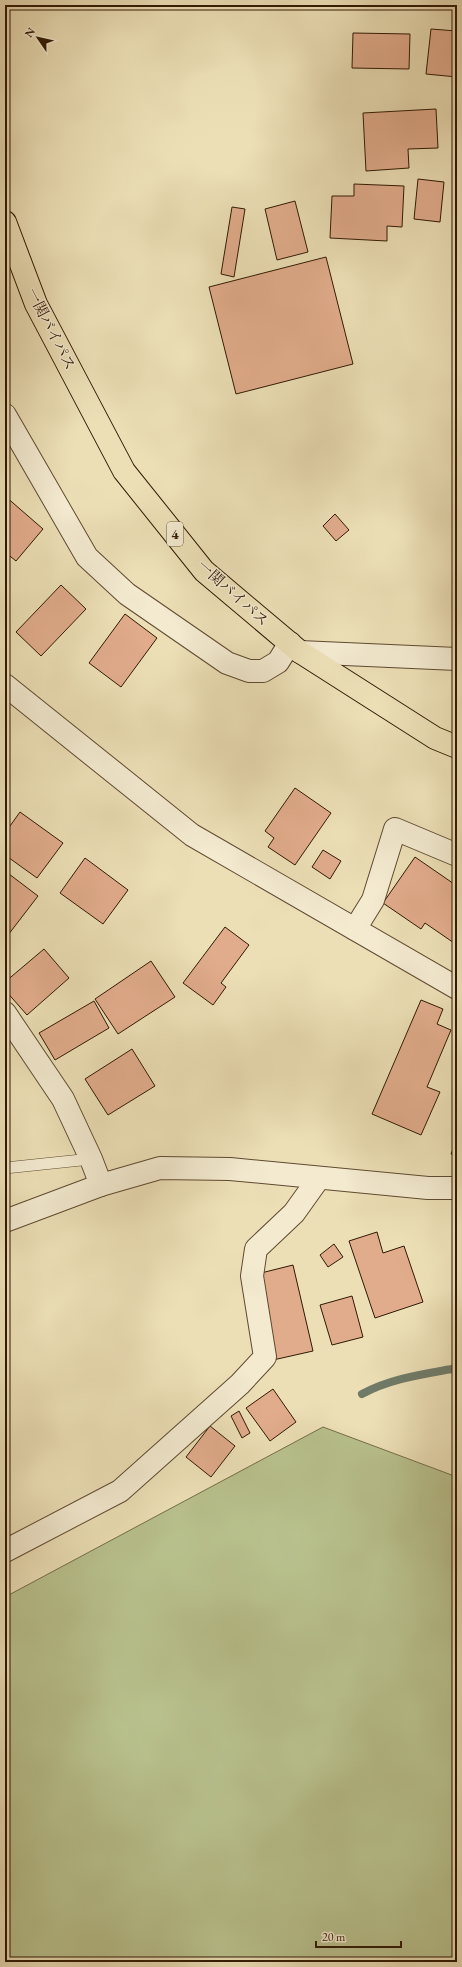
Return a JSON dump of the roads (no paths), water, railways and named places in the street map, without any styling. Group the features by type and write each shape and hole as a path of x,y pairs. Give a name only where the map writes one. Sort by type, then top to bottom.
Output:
{"highway":[{"name":"一関バイパス","path":"5,222 9,246 36,304 124,471 204,571 295,648 435,738 457,747"}],"street":[{"path":"5,415 87,557 127,594 227,663 249,671 263,671 278,662 295,648 457,659"},
{"path":"5,685 192,835 457,988"},
{"path":"355,929 373,900 395,829 457,855"},
{"path":"5,1013 63,1099 91,1159 101,1185"},
{"path":"5,1220 101,1185 160,1168 230,1169 428,1188 457,1188"},
{"path":"5,1551 120,1491 240,1384 265,1357 252,1276 256,1249 294,1213 319,1178"}],"lane":[{"path":"5,1168 91,1159"}],"waterway":[{"path":"362,1394 396,1380 457,1368"}]}
